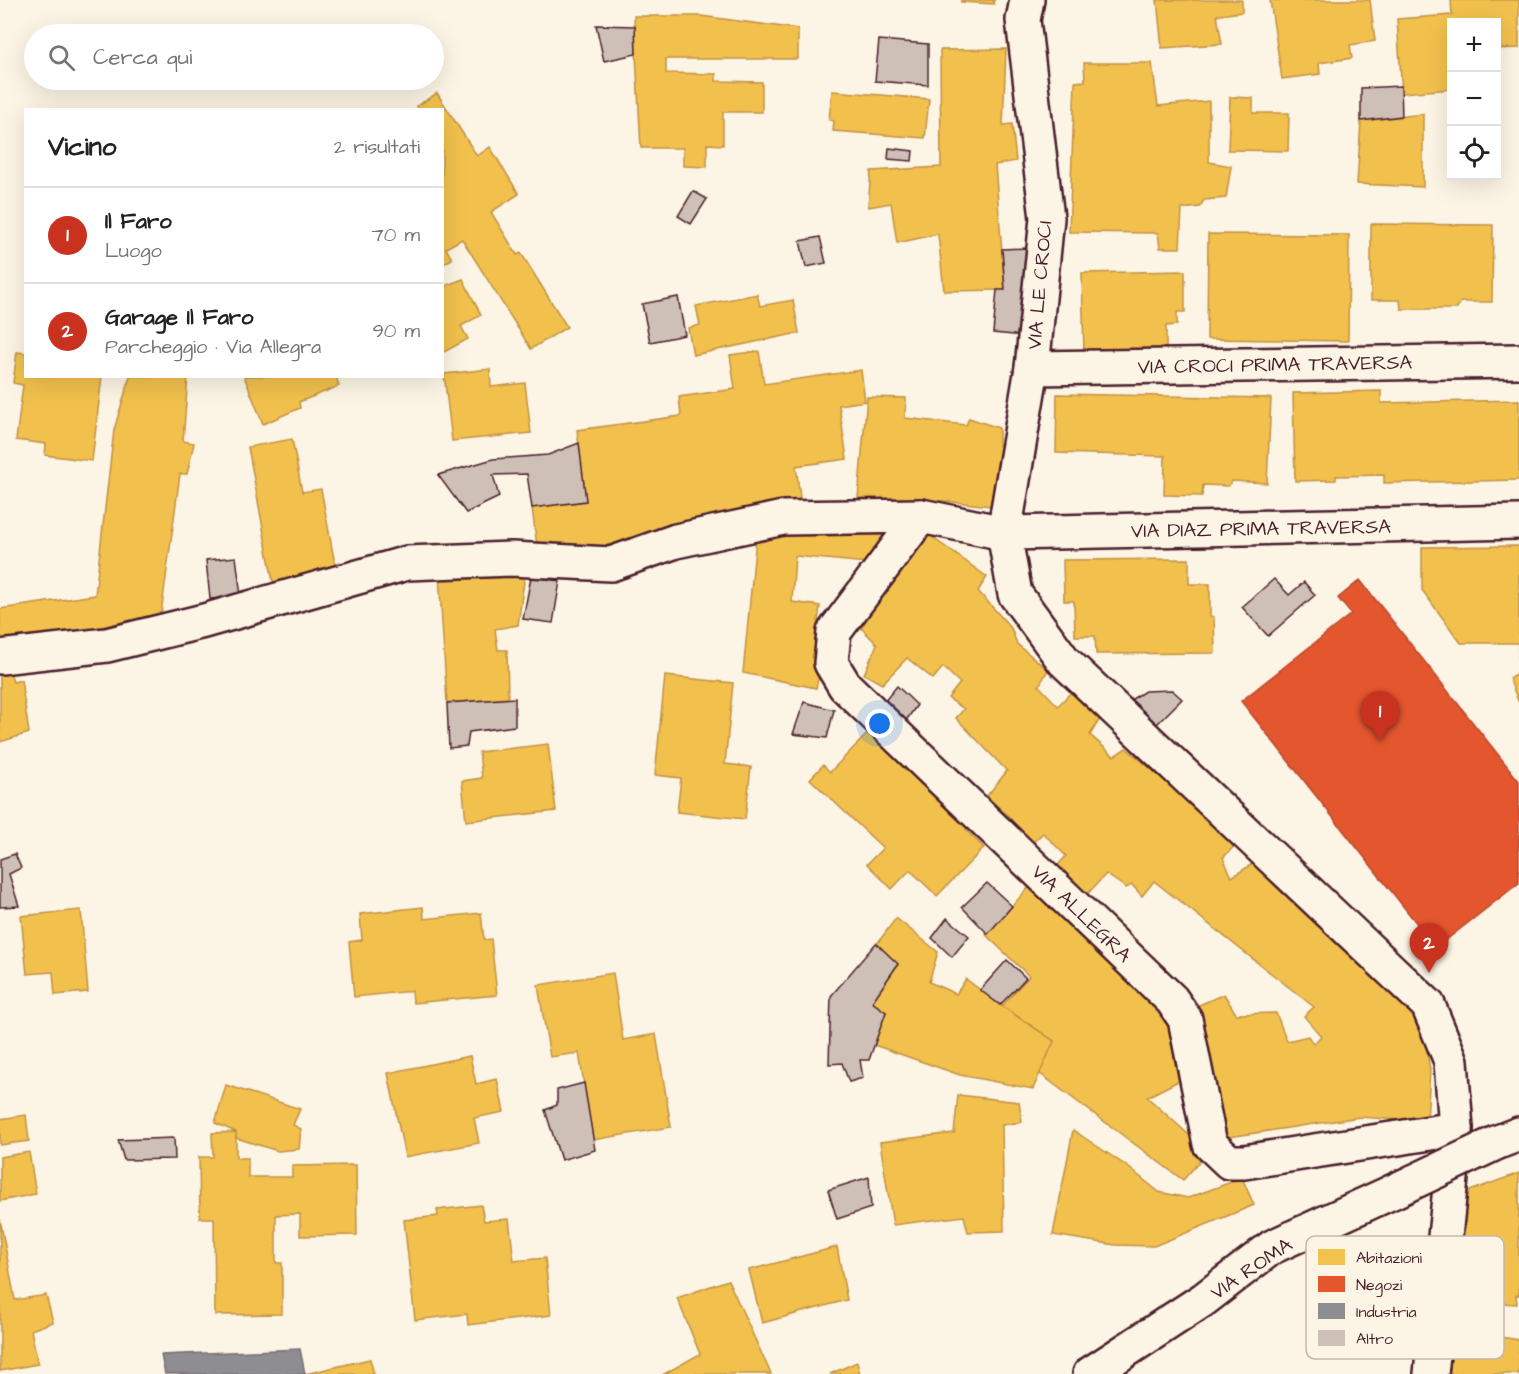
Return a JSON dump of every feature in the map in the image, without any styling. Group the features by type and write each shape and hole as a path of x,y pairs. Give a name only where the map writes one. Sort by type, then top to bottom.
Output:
{"street":[{"name":"VIA LE CROCI","path":"1004,533 1032,368 1047,218 1023,20 1028,0"},
{"name":"VIA CROCI PRIMA TRAVERSA","path":"1032,368 1519,361"},
{"name":"VIA DIAZ PRIMA TRAVERSA","path":"0,657 108,645 204,621 407,563 511,559 611,564 676,541 783,518 921,516 1004,533 1519,522"},
{"name":"VIA ALLEGRA","path":"921,516 834,632 831,663 845,686 1172,1000 1185,1019 1210,1144 1229,1162 1244,1162 1456,1129"},
{"path":"1004,533 1016,594 1064,661 1428,1005 1451,1061 1456,1129 1445,1236"},
{"name":"VIA ROMA","path":"1090,1374 1203,1300 1272,1247 1509,1138"},
{"path":"1431,1374 1433,1359"}],"building: Abitazioni":[{"path":"961,0 994,0 994,4 961,2"},
{"path":"1157,0 1242,0 1242,12 1217,15 1222,44 1162,48"},
{"path":"1270,0 1370,0 1375,41 1350,45 1352,58 1319,63 1320,74 1282,79"},
{"path":"1451,0 1519,0 1519,48 1501,49 1501,18 1447,18 1447,89 1402,93 1397,19 1452,15"},
{"path":"634,16 701,16 798,29 798,59 666,59 666,73 716,74 716,81 762,82 762,112 723,112 723,145 707,144 707,167 683,166 683,148 641,148"},
{"path":"1006,49 1003,125 1012,124 1016,161 995,165 1005,290 944,291 938,234 897,243 891,203 868,207 871,171 941,167 940,50"},
{"path":"1084,63 1152,63 1158,106 1209,101 1209,162 1231,166 1226,198 1204,200 1200,207 1182,209 1180,248 1160,248 1158,233 1069,232 1075,82 1085,81"},
{"path":"832,91 929,99 925,138 833,131 834,121 829,120"},
{"path":"437,93 477,156 490,147 519,194 491,212 517,255 521,253 567,327 531,349 462,239 446,248 452,259 444,264 444,108 418,108 417,106"},
{"path":"1230,97 1253,98 1253,113 1289,113 1288,151 1228,150"},
{"path":"1423,114 1423,187 1357,184 1361,121"},
{"path":"1371,224 1493,225 1492,302 1461,302 1456,309 1401,309 1400,300 1371,300"},
{"path":"1208,234 1349,235 1348,341 1207,339"},
{"path":"1185,271 1185,312 1177,312 1177,325 1166,326 1166,348 1119,349 1119,354 1084,355 1082,273"},
{"path":"463,279 481,315 461,326 468,339 444,352 444,286"},
{"path":"757,294 760,306 793,300 799,333 693,355 688,328 700,325 696,306"},
{"path":"759,351 764,384 861,370 865,401 839,405 847,459 796,466 801,505 692,520 619,544 538,554 532,508 586,501 577,430 681,416 679,397 735,389 730,355"},
{"path":"17,352 24,353 24,378 102,378 92,461 45,455 46,444 16,440 23,385 13,383"},
{"path":"490,369 491,387 525,383 531,433 452,441 444,374"},
{"path":"129,378 188,378 183,441 194,443 187,474 180,474 161,614 34,641 0,641 0,609 95,595 114,430"},
{"path":"245,378 337,378 339,386 299,402 300,408 263,424"},
{"path":"1381,391 1381,403 1519,400 1519,480 1384,483 1384,475 1336,476 1336,480 1295,481 1293,393"},
{"path":"1057,394 1271,398 1267,483 1232,481 1228,486 1203,485 1202,496 1164,495 1165,456 1056,453"},
{"path":"867,397 906,398 905,418 966,425 969,418 999,428 999,445 1002,445 991,506 945,501 858,498"},
{"path":"292,439 302,492 321,489 336,570 273,582 248,447"},
{"path":"757,528 898,532 877,564 795,556 792,602 820,606 813,661 822,662 816,688 743,673"},
{"path":"925,532 987,577 978,591 1011,628 1017,644 1048,670 1039,686 1058,706 1073,690 1101,717 1090,735 1114,756 1126,748 1238,842 1223,858 1232,877 1257,861 1383,978 1424,1029 1430,1070 1427,1122 1360,1117 1216,1139 1190,1009 1224,994 1236,1014 1276,1013 1287,1041 1308,1036 1313,1044 1321,1036 1304,1016 1314,1007 1154,881 1142,896 1132,885 1126,888 1106,874 1081,901 1053,871 1066,856 1043,833 1027,848 1006,829 1011,819 987,796 1007,771 956,718 964,709 948,698 960,683 943,667 933,679 907,658 882,684 864,674 877,644 861,628 876,605 871,594"},
{"path":"1519,546 1519,674 1518,643 1461,643 1422,590 1422,547"},
{"path":"1189,559 1189,584 1210,584 1210,616 1214,617 1215,653 1096,654 1095,636 1075,636 1074,601 1064,601 1063,560"},
{"path":"439,574 525,574 518,625 495,629 498,650 507,650 508,698 447,703"},
{"path":"7,662 13,682 21,680 29,733 0,742 0,663"},
{"path":"1519,674 1519,703 1509,678"},
{"path":"665,676 733,683 725,764 751,767 745,819 677,812 681,778 655,775"},
{"path":"872,729 971,825 966,830 984,848 937,896 910,870 892,889 867,864 883,848 810,779 823,765 830,772"},
{"path":"548,744 556,811 466,821 462,781 482,778 479,752"},
{"path":"1039,876 1175,1013 1190,1075 1147,1097 1208,1152 1183,1180 1039,1073 1054,1041 1002,1006 1029,976 986,935"},
{"path":"423,907 424,919 481,913 484,940 491,939 497,995 413,1003 412,991 354,997 349,942 362,940 360,914"},
{"path":"81,910 88,992 55,995 53,972 27,974 21,916"},
{"path":"896,918 938,952 929,982 956,994 966,979 1054,1041 1033,1089 960,1075 874,1045 886,1012 872,1002 898,964 877,944"},
{"path":"613,973 623,1040 656,1034 671,1127 593,1140 579,1053 550,1057 538,985"},
{"path":"470,1056 476,1084 497,1079 504,1112 474,1118 479,1143 405,1157 388,1073"},
{"path":"226,1085 300,1109 293,1125 301,1129 299,1149 278,1151 236,1138 236,1132 215,1123"},
{"path":"958,1095 1019,1102 1022,1122 1002,1125 1004,1231 968,1232 964,1216 893,1225 880,1142 954,1133"},
{"path":"26,1115 29,1141 0,1145 0,1119"},
{"path":"1073,1130 1128,1167 1159,1192 1188,1198 1242,1178 1254,1205 1154,1246 1115,1245 1053,1235"},
{"path":"236,1132 236,1158 248,1158 248,1177 292,1177 292,1166 356,1165 357,1235 300,1236 300,1214 276,1215 276,1263 282,1263 282,1314 215,1315 214,1218 200,1218 199,1157 213,1157 212,1133"},
{"path":"29,1152 36,1194 0,1201 0,1157"},
{"path":"1519,1173 1519,1295 1516,1295 1517,1304 1504,1303 1504,1236 1460,1236 1464,1193"},
{"path":"481,1205 484,1221 509,1219 514,1261 545,1258 551,1315 468,1325 467,1314 415,1320 404,1220 438,1216 437,1210"},
{"path":"0,1219 15,1300 46,1295 53,1322 31,1330 38,1364 0,1371"},
{"path":"837,1247 847,1300 762,1323 749,1270"},
{"path":"728,1280 771,1374 664,1374 700,1354 677,1298"},
{"path":"1504,1338 1519,1340 1519,1374 1449,1374 1450,1359 1504,1359"},
{"path":"370,1359 374,1374 305,1374"},
{"path":"857,1362 860,1374 830,1374"}],"building: Negozi":[{"path":"1360,580 1519,781 1519,883 1436,948 1241,701 1351,614 1338,598"}],"building: Industria":[{"path":"300,1349 305,1374 165,1374 161,1355"}],"building: Altro":[{"path":"596,25 635,26 636,54 604,61"},
{"path":"879,40 928,44 928,85 875,81"},
{"path":"1401,86 1402,116 1361,121 1361,88"},
{"path":"889,148 913,151 912,161 888,159"},
{"path":"693,191 707,199 691,224 678,216"},
{"path":"820,237 826,263 806,267 800,241"},
{"path":"1028,248 1024,336 993,333 997,290 1005,290 1002,249"},
{"path":"678,297 685,335 650,342 642,304"},
{"path":"579,443 586,501 532,508 527,474 493,475 499,497 466,513 438,475 493,459 548,455"},
{"path":"236,557 241,596 210,599 206,560"},
{"path":"531,577 560,581 553,623 523,619"},
{"path":"1274,579 1289,595 1304,582 1315,595 1268,636 1242,607"},
{"path":"897,686 917,705 900,729 879,708"},
{"path":"1172,690 1182,699 1150,731 1124,704 1145,691"},
{"path":"515,698 515,726 469,732 467,746 449,748 447,703"},
{"path":"804,702 834,710 827,738 793,734"},
{"path":"15,854 21,868 9,874 19,906 0,907 0,859"},
{"path":"987,883 1012,906 988,934 962,907"},
{"path":"947,918 969,936 952,957 932,938"},
{"path":"876,943 898,964 872,1002 886,1012 869,1060 860,1060 863,1078 849,1082 842,1063 829,1064 831,996"},
{"path":"1007,960 1026,978 1000,1005 980,990"},
{"path":"584,1083 595,1150 561,1160 545,1110 557,1105 557,1090"},
{"path":"174,1138 175,1159 124,1160 118,1140"},
{"path":"869,1177 871,1208 837,1219 828,1190"}],"place":[{"name":"Il Faro","path":"1380,741"},
{"name":"Garage Il Faro","path":"1429,973"}]}
